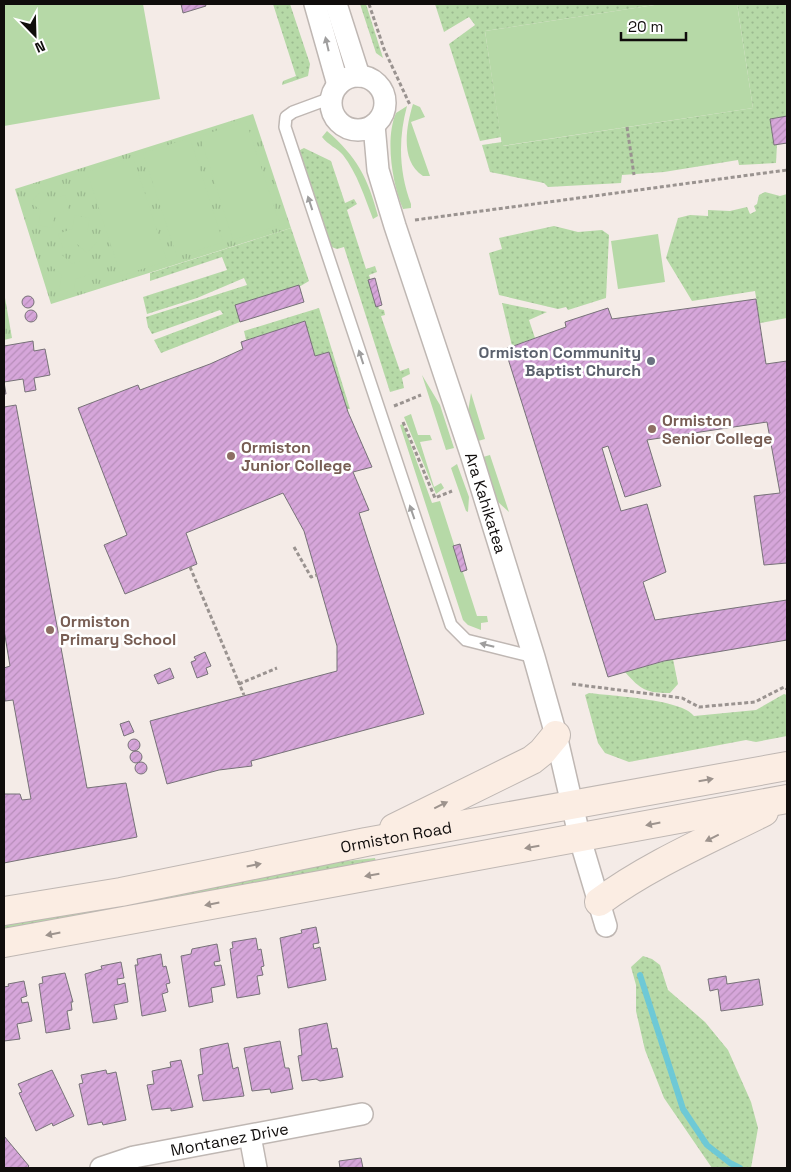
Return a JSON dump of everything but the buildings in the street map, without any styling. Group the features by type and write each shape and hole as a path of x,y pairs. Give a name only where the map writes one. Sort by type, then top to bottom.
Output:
{"main road":[{"path":"366,842 532,760 542,752 556,735"},
{"name":"Ormiston Road","path":"4,911 121,892 366,842 787,766"},
{"path":"603,914 624,884 787,800"},
{"name":"Ormiston Road","path":"4,943 220,902 580,839 787,800"}],"street":[{"path":"315,4 335,92 334,115 346,127 357,130 374,125 384,112 384,96 376,83 368,78 359,76 344,80 335,92"},
{"path":"336,4 359,76"},
{"name":"Ara Kahikatea","path":"374,125 378,170 534,656 556,735 580,839 603,914"},
{"name":"Ara Kahikatea","path":"346,127 378,170"},
{"name":"Montanez Drive","path":"101,1168 134,1157 362,1114"},
{"path":"250,1136 256,1168"}],"lane":[{"path":"335,92 293,112 286,117 285,127 451,625 466,640 534,656"}],"path":[{"path":"369,4 384,49 410,105"},
{"path":"627,127 634,175"},
{"path":"410,221 787,170"},
{"path":"421,395 396,405 435,498 452,492"},
{"path":"294,547 310,577 317,575"},
{"path":"190,567 244,695"},
{"path":"239,684 277,668"},
{"path":"572,684 682,698 699,708 755,702 784,687 787,689"}],"green space":[{"path":"4,4 143,4 160,99 4,126"},
{"path":"273,4 290,4 310,64 308,76 282,85 283,81 296,76"},
{"path":"360,4 366,4 383,58 376,53"},
{"path":"435,4 661,4 485,31 501,137 480,141 449,44 475,25 469,17 444,32"},
{"path":"661,4 737,4 753,108 502,146 485,31"},
{"path":"737,4 787,4 787,116 770,119 774,145 777,144 776,163 739,165 738,160 664,172 622,175 621,183 548,187 544,183 490,172 482,145 502,142 503,146 753,108"},
{"path":"413,104 420,107 425,117 411,122 430,176 423,176 416,170 408,153 408,123"},
{"path":"407,106 402,131 401,155 404,180 411,208 403,209 393,174 390,148 396,113"},
{"path":"253,114 291,228 51,304 15,189"},
{"path":"246,121 280,225 233,240 200,136"},
{"path":"327,131 354,159 360,169 370,190 378,216 373,219 348,162 341,153 322,137"},
{"path":"190,138 223,242 177,257 143,153"},
{"path":"304,148 331,161 345,203 354,199 357,204 347,210 366,269 375,266 377,272 369,275 379,309 384,310 385,315 381,316 400,371 409,368 410,374 402,378 404,388 390,392 344,247 337,249 329,246 298,151"},
{"path":"133,157 167,261 121,276 87,172"},
{"path":"41,191 51,200 65,195 69,210 55,214 52,228 38,225 41,211 31,202"},
{"path":"765,192 780,196 787,194 787,318 760,323 755,291 692,301 666,258 678,218 690,215 708,216 708,210 730,211 747,207 750,214 756,211 754,206 757,204 759,195"},
{"path":"75,215 90,218 87,232 97,242 87,253 77,244 63,248 58,234 72,229"},
{"path":"554,226 578,232 602,230 609,235 606,298 568,310 566,307 558,309 499,295 489,253 502,249 499,238"},
{"path":"291,228 309,281 240,322 161,353 154,340 223,314 220,310 152,334 146,317 247,285 244,278 197,298 147,314 143,297 227,270 222,257 150,281 150,273"},
{"path":"658,234 665,282 618,289 611,241"},
{"path":"62,255 72,264 85,259 90,274 76,279 73,293 59,289 62,275 51,266"},
{"path":"4,292 12,338 4,340"},
{"path":"502,303 547,312 529,320 535,338 512,346"},
{"path":"319,308 350,409 347,409 329,352 315,356 305,321 246,340 244,331"},
{"path":"422,375 440,405 454,448 446,450"},
{"path":"471,393 485,439 478,441 468,412"},
{"path":"411,414 418,435 430,435 432,440 420,442 434,487 441,483 444,488 436,494 404,417"},
{"path":"403,424 432,503 440,501 477,616 487,616 488,622 481,623 481,630 468,625 463,620 400,425"},
{"path":"490,455 509,512 498,502 483,457"},
{"path":"457,464 469,497 468,512 466,511 451,468"},
{"path":"673,659 678,684 670,693 644,689 635,683 625,672"},
{"path":"589,693 661,702 687,710 694,716 756,710 784,694 787,695 787,736 756,742 746,740 629,762 605,753 598,743 585,695"},
{"path":"375,858 376,862 4,932 4,923 318,864"},
{"path":"643,956 652,959 660,965 668,990 705,1022 728,1050 751,1102 758,1128 751,1168 712,1168 664,1098 645,1050 636,1011 636,985 631,967"}],"waterway":[{"path":"640,975 683,1109 707,1145 730,1163 740,1168"}],"place":[{"name":"Ormiston Community Baptist Church","path":"651,361"},
{"name":"Ormiston Senior College","path":"652,429"},
{"name":"Ormiston Junior College","path":"231,456"},
{"name":"Ormiston Primary School","path":"50,630"}]}
